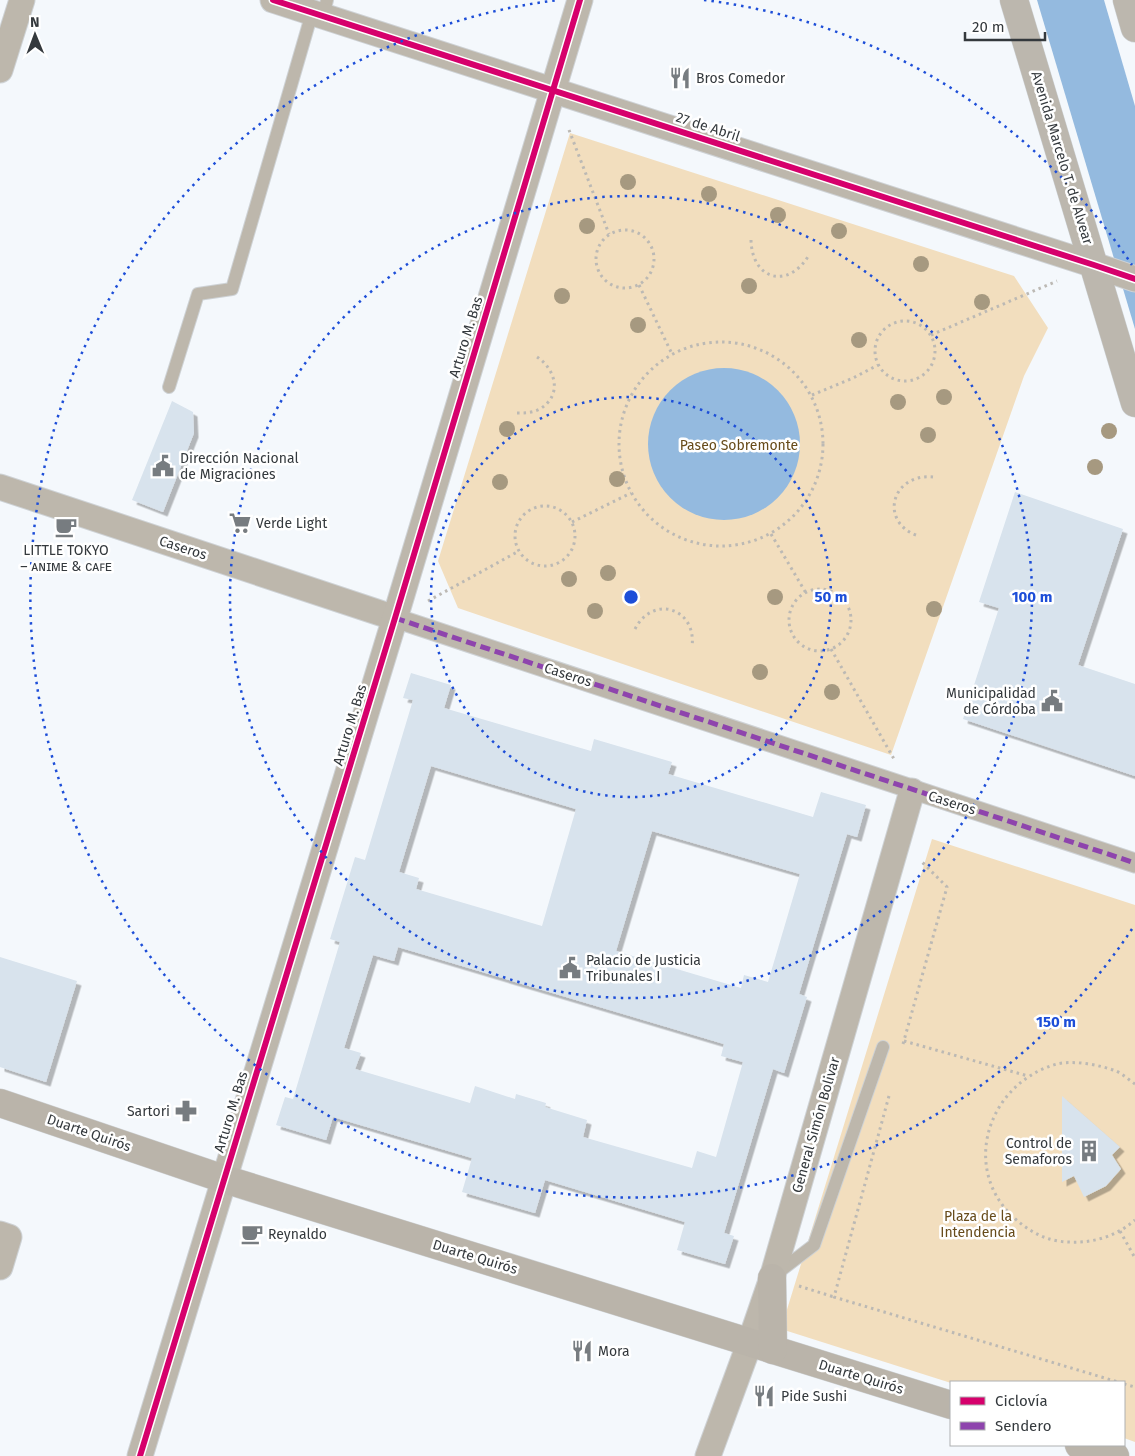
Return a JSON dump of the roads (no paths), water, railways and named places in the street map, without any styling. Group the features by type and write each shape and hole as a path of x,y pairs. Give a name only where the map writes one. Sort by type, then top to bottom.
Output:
{"main road":[{"name":"Avenida Marcelo T. de Alvear","path":"1014,0 1135,403"},
{"path":"1127,0 1135,28"},
{"name":"Duarte Quirós","path":"0,1103 224,1179 950,1405"},
{"path":"762,1346 772,1278"},
{"path":"1082,1446 1115,1456"}],"street":[{"path":"0,70 22,0"},
{"name":"27 de Abril","path":"273,0 321,10 553,90 1135,279"},
{"name":"Arturo M. Bas","path":"140,1456 395,618 580,0"},
{"name":"Caseros","path":"0,487 1135,863"},
{"name":"General Simón Bolivar","path":"772,1278 912,790"},
{"path":"0,1234 10,1237 0,1267"},
{"path":"708,1456 762,1346"}],"lane":[{"path":"170,387 198,294 232,289 321,10"},
{"path":"772,1278 814,1245 883,1047"}],"water":[{"path":"1037,0 1104,0 1135,106 1135,329"},
{"path":"724,368 739,369 753,374 778,390 794,415 799,429 799,459 794,473 778,498 753,514 739,519 724,520 709,519 695,514 670,498 654,473 649,459 648,444 649,429 654,415 670,390 695,374 709,369"}],"place":[{"name":"Bros Comedor","path":"680,78"},
{"name":"Dirección Nacional de Migraciones","path":"163,466"},
{"name":"Verde Light","path":"240,523"},
{"name":"LITTLE TOKYO – ᴀɴɪᴍᴇ & ᴄᴀꜰᴇ","path":"66,527"},
{"name":"Municipalidad de Córdoba","path":"1052,701"},
{"name":"Palacio de Justicia Tribunales I","path":"570,968"},
{"name":"Sartori","path":"186,1111"},
{"name":"Control de Semaforos","path":"1089,1151"},
{"name":"Reynaldo","path":"252,1234"},
{"name":"Mora","path":"582,1351"},
{"name":"Pide Sushi","path":"764,1396"}],"park label":[{"name":"Paseo Sobremonte","path":"739,445"},
{"name":"Plaza de la Intendencia","path":"978,1224"}]}
